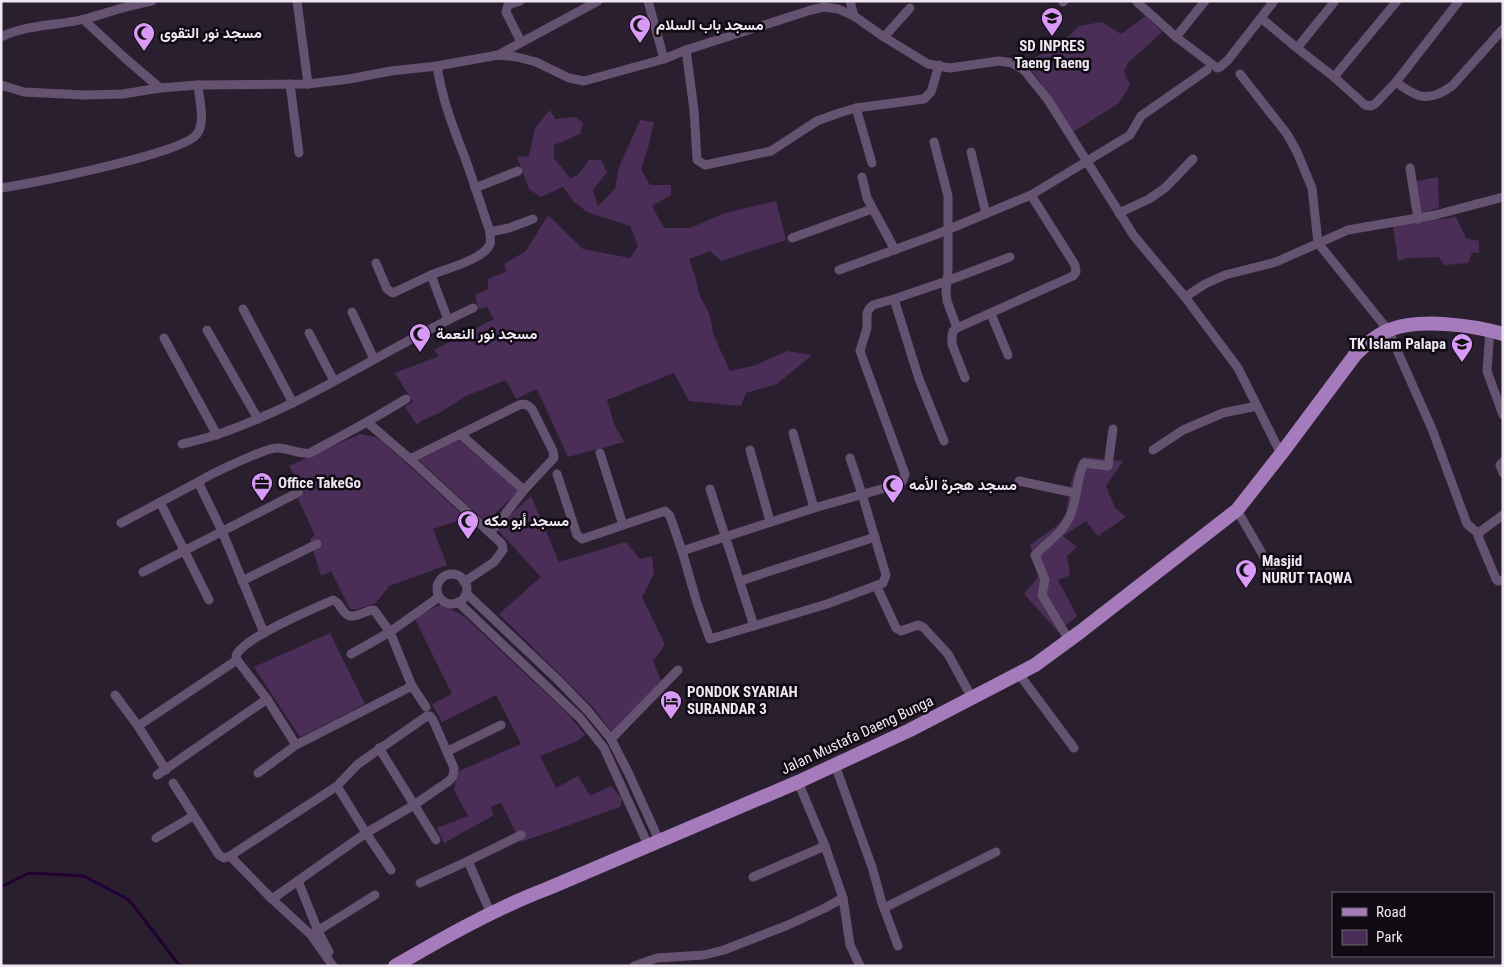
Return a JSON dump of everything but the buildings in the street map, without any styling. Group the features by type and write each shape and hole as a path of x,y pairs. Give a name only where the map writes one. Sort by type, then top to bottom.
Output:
{"main road":[{"path":"1388,330 1402,326 1457,324 1496,332"},
{"name":"Jalan Mustafa Daeng Bunga","path":"395,966 428,946 521,898 550,888 798,782 910,730 1035,665 1237,510 1282,454 1355,355 1366,343 1388,330"}],"street":[{"path":"1,37 38,26 83,19 123,7 152,1"},
{"path":"297,1 308,84"},
{"path":"520,1 508,5 506,12 521,42"},
{"path":"498,55 598,1"},
{"path":"648,1 664,59"},
{"path":"850,1 854,16"},
{"path":"1138,1 1176,37 1217,68 1220,68 1228,60 1274,1"},
{"path":"1176,37 1205,1"},
{"path":"1297,48 1335,1"},
{"path":"1334,77 1397,1"},
{"path":"1260,18 1334,77 1365,105 1371,106 1396,82 1459,1"},
{"path":"1,85 24,92 84,95 123,94 160,88 198,85 308,84 349,80 391,71 437,66 498,55 536,62 569,78 584,81 664,59 686,50 824,7 838,9 854,16 928,64 950,68 999,61 1018,66 1024,70 1048,100 1134,236 1185,297 1238,368 1282,454"},
{"path":"884,37 910,8"},
{"path":"83,19 160,88"},
{"path":"1396,82 1421,98 1445,91 1452,86 1503,29"},
{"path":"686,50 694,110 696,158 702,164 771,151 817,121 856,108 920,100 932,92 939,65"},
{"path":"376,263 387,289 393,293 483,254 490,246 490,232 447,112 437,66"},
{"path":"839,270 947,230 1031,195 1130,135 1141,116 1207,70"},
{"path":"1240,74 1287,134 1298,152 1312,188 1318,243 1388,330 1432,429 1467,524 1479,534 1478,536 1496,580 1503,580"},
{"path":"290,84 299,153"},
{"path":"1,188 117,164 178,145 191,139 198,133 201,121 198,85"},
{"path":"856,108 872,163"},
{"path":"934,142 948,196 946,291 947,301 957,328"},
{"path":"971,152 986,214"},
{"path":"1119,213 1149,199 1164,188 1193,159"},
{"path":"1410,168 1418,219"},
{"path":"475,188 518,171"},
{"path":"862,177 867,198 894,250"},
{"path":"965,378 952,339 953,331 1073,276 1076,272 1076,265 1031,195"},
{"path":"1185,297 1224,275 1276,262 1348,230 1418,219 1503,197"},
{"path":"792,238 872,209"},
{"path":"490,232 509,228 533,219"},
{"path":"682,550 770,521 899,484 905,477 860,351 866,332 869,309 873,305 947,281 1010,257"},
{"path":"431,275 448,320"},
{"path":"894,299 919,380 944,441"},
{"path":"182,444 217,435 258,420 473,308"},
{"path":"243,309 293,402"},
{"path":"352,312 374,359"},
{"path":"991,314 1008,355"},
{"path":"207,330 258,420"},
{"path":"1496,332 1487,371 1503,415"},
{"path":"309,333 334,381"},
{"path":"164,338 217,435"},
{"path":"121,523 200,481 273,448 287,449 302,454 310,452 406,400"},
{"path":"410,459 519,405 528,405 554,455 553,461 524,490 490,532"},
{"path":"1153,450 1183,430 1223,413 1257,406"},
{"path":"367,422 502,544 503,550 494,562 471,578 464,582 463,580 453,575 442,579 438,585 439,597 445,603 458,602 466,593 463,580"},
{"path":"1070,640 1042,595 1045,580 1035,555 1063,530 1072,512 1079,472 1084,463 1108,466 1113,429"},
{"path":"793,433 814,508"},
{"path":"460,434 524,490"},
{"path":"750,450 770,521"},
{"path":"600,452 623,525"},
{"path":"557,474 579,538 585,539 665,512 670,516 710,639 883,583 886,575 850,458"},
{"path":"1503,462 1500,465 1503,473"},
{"path":"200,481 200,486 222,531 264,632"},
{"path":"1019,481 1075,493"},
{"path":"710,489 754,626"},
{"path":"143,572 299,492"},
{"path":"160,502 209,600"},
{"path":"1237,510 1271,568"},
{"path":"1479,534 1503,515"},
{"path":"740,581 875,537"},
{"path":"242,581 317,544"},
{"path":"877,586 896,628 901,631 918,625 923,627 948,654 972,698"},
{"path":"466,593 558,680 588,711 611,739 648,815 654,842"},
{"path":"351,654 390,632 439,597"},
{"path":"296,745 267,699 237,660 236,656 238,650 264,632 334,600 349,615 374,610 390,632 412,686 426,708"},
{"path":"458,602 580,718 604,748 637,819 654,842"},
{"path":"138,726 237,660"},
{"path":"611,739 678,670"},
{"path":"1018,674 1074,748"},
{"path":"258,773 296,745 412,686"},
{"path":"115,694 166,770"},
{"path":"157,776 267,699"},
{"path":"173,783 219,855 224,858 230,856 337,786 358,764 427,716 430,716 448,751 454,768 453,776 449,781 414,805 366,833 272,899"},
{"path":"448,751 501,725"},
{"path":"380,748 436,840"},
{"path":"835,765 898,946"},
{"path":"798,782 826,846 843,898 850,944 860,966"},
{"path":"337,786 391,870"},
{"path":"637,819 648,815"},
{"path":"156,838 193,816"},
{"path":"420,883 521,835"},
{"path":"753,877 826,846"},
{"path":"884,908 996,852"},
{"path":"230,856 272,899 314,933 337,966"},
{"path":"468,861 491,914"},
{"path":"298,881 314,933 333,966"},
{"path":"314,933 375,895"},
{"path":"634,966 657,958 704,955 724,950 788,925 843,898"}],"green space":[{"path":"1146,16 1162,32 1128,63 1124,71 1130,85 1119,103 1073,132 1037,77 1024,63 1061,44 1079,26 1102,22 1121,34"},
{"path":"550,110 555,119 576,117 583,123 580,134 554,145 554,158 570,178 578,175 589,160 601,160 607,172 593,190 598,206 615,189 619,167 640,120 654,122 641,169 650,185 671,185 671,195 652,206 664,228 690,228 725,213 776,201 786,240 721,261 710,251 689,259 699,294 709,313 714,336 730,371 756,365 787,351 812,355 777,384 746,393 741,406 689,401 674,373 607,400 614,424 624,442 568,457 537,389 516,399 506,380 466,396 417,425 405,407 413,402 395,373 439,356 434,350 494,319 487,307 478,309 475,295 488,289 488,279 507,271 504,264 526,251 548,215 583,249 630,258 638,246 630,226 587,212 573,201 563,187 541,197 529,189 517,157 529,156 535,128"},
{"path":"1438,177 1439,208 1420,213 1417,181"},
{"path":"1456,217 1466,238 1479,241 1479,253 1472,253 1468,263 1444,265 1439,257 1407,258 1398,261 1393,226"},
{"path":"360,434 375,437 383,442 466,518 433,529 447,565 389,586 376,603 358,609 350,609 331,571 321,576 310,539 315,535 298,499 305,493 289,466"},
{"path":"459,440 519,491 486,522 419,460"},
{"path":"1084,457 1123,461 1106,486 1115,508 1126,517 1098,536 1086,521 1063,536 1077,547 1067,556 1070,575 1058,580 1077,616 1058,632 1024,594 1039,576 1030,545 1058,525 1066,513 1071,483 1078,463"},
{"path":"531,496 559,562 626,542 640,559 652,556 654,574 642,597 665,645 653,661 661,681 613,734 593,707 499,614 541,577 496,528"},
{"path":"442,604 465,617 568,714 585,735 579,740 540,756 556,788 578,776 590,796 611,786 622,799 620,807 521,842 501,803 490,807 494,815 444,843 437,828 468,816 454,790 457,772 521,744 496,695 442,722 432,704 452,694 415,619"},
{"path":"330,633 365,704 300,737 254,667"}],"waterway":[{"path":"1,887 29,873 84,876 129,900 180,966"}],"place":[{"name":"SD INPRES Taeng Taeng","path":"1052,37"},
{"name":"مسجد باب السلام","path":"640,44"},
{"name":"مسجد نور التقوى","path":"144,52"},
{"name":"مسجد نور النعمة","path":"420,353"},
{"name":"TK Islam Palapa","path":"1462,363"},
{"name":"Office TakeGo","path":"262,502"},
{"name":"مسجد هجرة الأمه","path":"893,504"},
{"name":"مسجد أبو مكه","path":"468,540"},
{"name":"Masjid NURUT TAQWA","path":"1246,589"},
{"name":"PONDOK SYARIAH SURANDAR 3","path":"671,720"}]}
